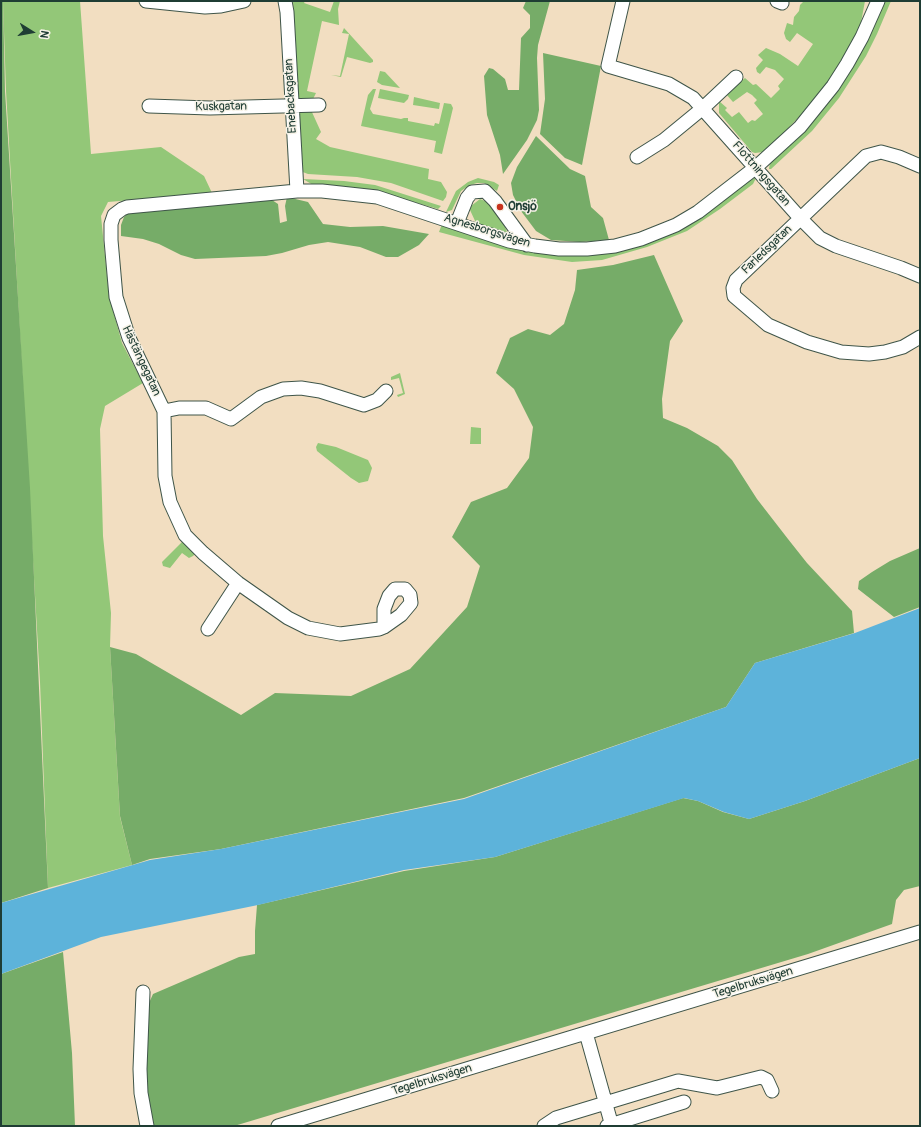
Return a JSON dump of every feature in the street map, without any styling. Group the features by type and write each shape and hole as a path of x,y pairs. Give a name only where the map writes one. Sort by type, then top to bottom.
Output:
{"street":[{"path":"146,1 205,7 221,6 244,1"},
{"name":"Enebacksgatan","path":"285,1 287,12 297,191"},
{"name":"Flottningsgatan","path":"623,1 608,66 669,84 686,93 703,108 800,218 827,242 900,267 920,276"},
{"name":"Agnesborgsvägen","path":"114,215 122,209 127,208 297,191 342,192 377,197 509,241 527,245 559,249 587,249 616,246 641,239 676,225 698,212 755,168 800,127 833,86 862,37 878,1"},
{"path":"637,157 664,140 703,108 736,76"},
{"name":"Kuskgatan","path":"150,106 210,108 319,105"},
{"name":"Farledsgatan","path":"920,166 881,152 866,156 736,280 733,288 734,296 768,324 807,342 842,352 869,354 892,351 920,337"},
{"path":"458,223 467,198 472,192 485,191 496,201 527,245"},
{"name":"Hästängegatan","path":"114,215 111,224 111,240 113,272 118,303 129,338 164,411 165,476 170,502 185,535 203,553 238,583 293,621 308,628 330,633 364,632 384,626"},
{"name":"Hästängegatan","path":"164,411 179,408 206,408 231,419 261,397 283,389 301,388 320,391 364,406 377,400 386,391"},
{"path":"208,629 238,583"},
{"name":"Tegelbruksvägen","path":"278,1126 920,932"},
{"path":"143,992 140,1069 141,1093 147,1126"},
{"path":"586,1033 606,1103 610,1125 684,1102"},
{"path":"544,1126 556,1118 678,1081 717,1088 761,1077 766,1080 772,1091"}],"green space":[{"path":"1,1 3,1 5,91 30,488 48,888 1,903"},
{"path":"3,1 80,1 91,154 161,147 204,176 212,193 108,202 101,216 109,296 122,343 143,383 105,406 100,429 103,536 111,613 110,647 120,817 132,865 48,888 40,682 6,91"},
{"path":"293,1 305,1 304,3 330,12 334,1 340,1 338,9 339,25 322,21 307,91 316,93 313,99 299,99 297,97"},
{"path":"526,1 550,1 538,45 539,110 537,120 527,140 503,174 500,155 487,115 484,76 489,68 493,69 505,79 508,90 519,90 521,38 530,28 530,15 523,8"},
{"path":"804,1 865,1 860,28 828,83 813,102 778,139 763,152 752,152 719,113 719,101 727,108 725,110 732,117 739,112 748,123 752,120 755,121 763,114 754,103 757,100 747,92 733,102 726,94 745,78 753,85 756,84 771,98 780,89 778,86 784,79 775,70 766,67 760,74 757,72 756,68 763,60 758,55 766,48 780,54 798,66 813,44 797,33 790,42 786,39 784,33 787,23 793,25 794,17 799,11 800,5"},
{"path":"884,1 891,1 877,34 866,56 839,98 812,131 771,169 769,169 770,162 837,90 849,74 874,25"},
{"path":"344,28 373,60 373,62 370,63 347,57 341,77 331,75 340,76 349,34 342,33"},
{"path":"543,53 601,66 582,165 565,158 540,134 545,99"},
{"path":"380,71 385,72 400,88 382,85 377,82"},
{"path":"373,89 376,89 370,109 373,114 401,119 408,118 408,121 434,126 435,123 439,124 444,103 451,104 453,108 442,154 434,152 436,141 361,126 368,95"},
{"path":"380,89 409,95 408,99 404,103 378,98"},
{"path":"414,97 440,103 439,109 413,105"},
{"path":"311,110 321,132 316,139 330,147 429,169 428,179 441,182 447,192 446,197 443,201 391,183 357,177 308,174 300,171 299,111"},
{"path":"536,136 570,169 585,176 591,207 603,218 609,240 580,242 551,240 536,231 521,211 513,195 511,183 517,167"},
{"path":"478,178 494,182 499,185 497,191 484,183 470,185 461,191 452,210 446,212 456,191 468,182"},
{"path":"756,178 753,184 720,209 687,231 647,247 602,260 572,262 524,255 439,232 442,224 498,244 624,249 751,179"},
{"path":"303,179 344,181 375,185 441,206 438,209 375,191 313,185"},
{"path":"287,197 308,202 323,224 350,227 383,226 429,234 419,245 398,257 386,257 360,247 328,242 309,245 266,256 195,259 181,255 159,244 143,239 121,236 121,225 124,217 129,212 272,200 278,204 280,223 287,221 285,206"},
{"path":"480,199 490,203 503,222 507,232 505,233 476,223 470,210 471,206"},
{"path":"654,255 683,321 670,341 662,399 663,418 687,428 718,446 732,460 757,499 807,563 852,611 854,633 755,663 726,707 464,798 221,849 150,859 132,865 120,816 110,647 136,654 241,715 275,693 351,696 410,669 467,607 480,566 452,537 471,502 507,488 529,458 533,427 514,389 496,373 510,338 528,329 550,335 564,324 575,290 577,270 613,265"},
{"path":"400,373 405,394 398,397 397,395 403,393 399,378 391,380 391,377"},
{"path":"471,427 481,428 481,444 470,444"},
{"path":"318,443 336,447 368,460 372,468 368,481 359,483 351,478 317,451 316,447"},
{"path":"184,540 197,552 189,558 182,553 170,568 163,566 162,562"},
{"path":"920,548 920,607 894,617 858,589 859,581 872,572 890,561"},
{"path":"920,758 920,886 904,890 896,900 892,924 808,954 234,1126 152,1126 146,1093 146,1039 149,1003 153,994 239,957 255,954 257,905 404,871 495,857 683,798 698,801 723,812 749,819 805,801"},
{"path":"63,952 72,1053 75,1126 1,1126 1,974"}],"water":[{"path":"920,608 920,758 805,801 749,819 724,812 698,801 684,798 495,857 404,870 258,905 101,937 1,974 1,903 150,860 221,849 464,799 726,707 755,663 855,633"}],"place":[{"name":"Onsjö","path":"500,207"}]}
